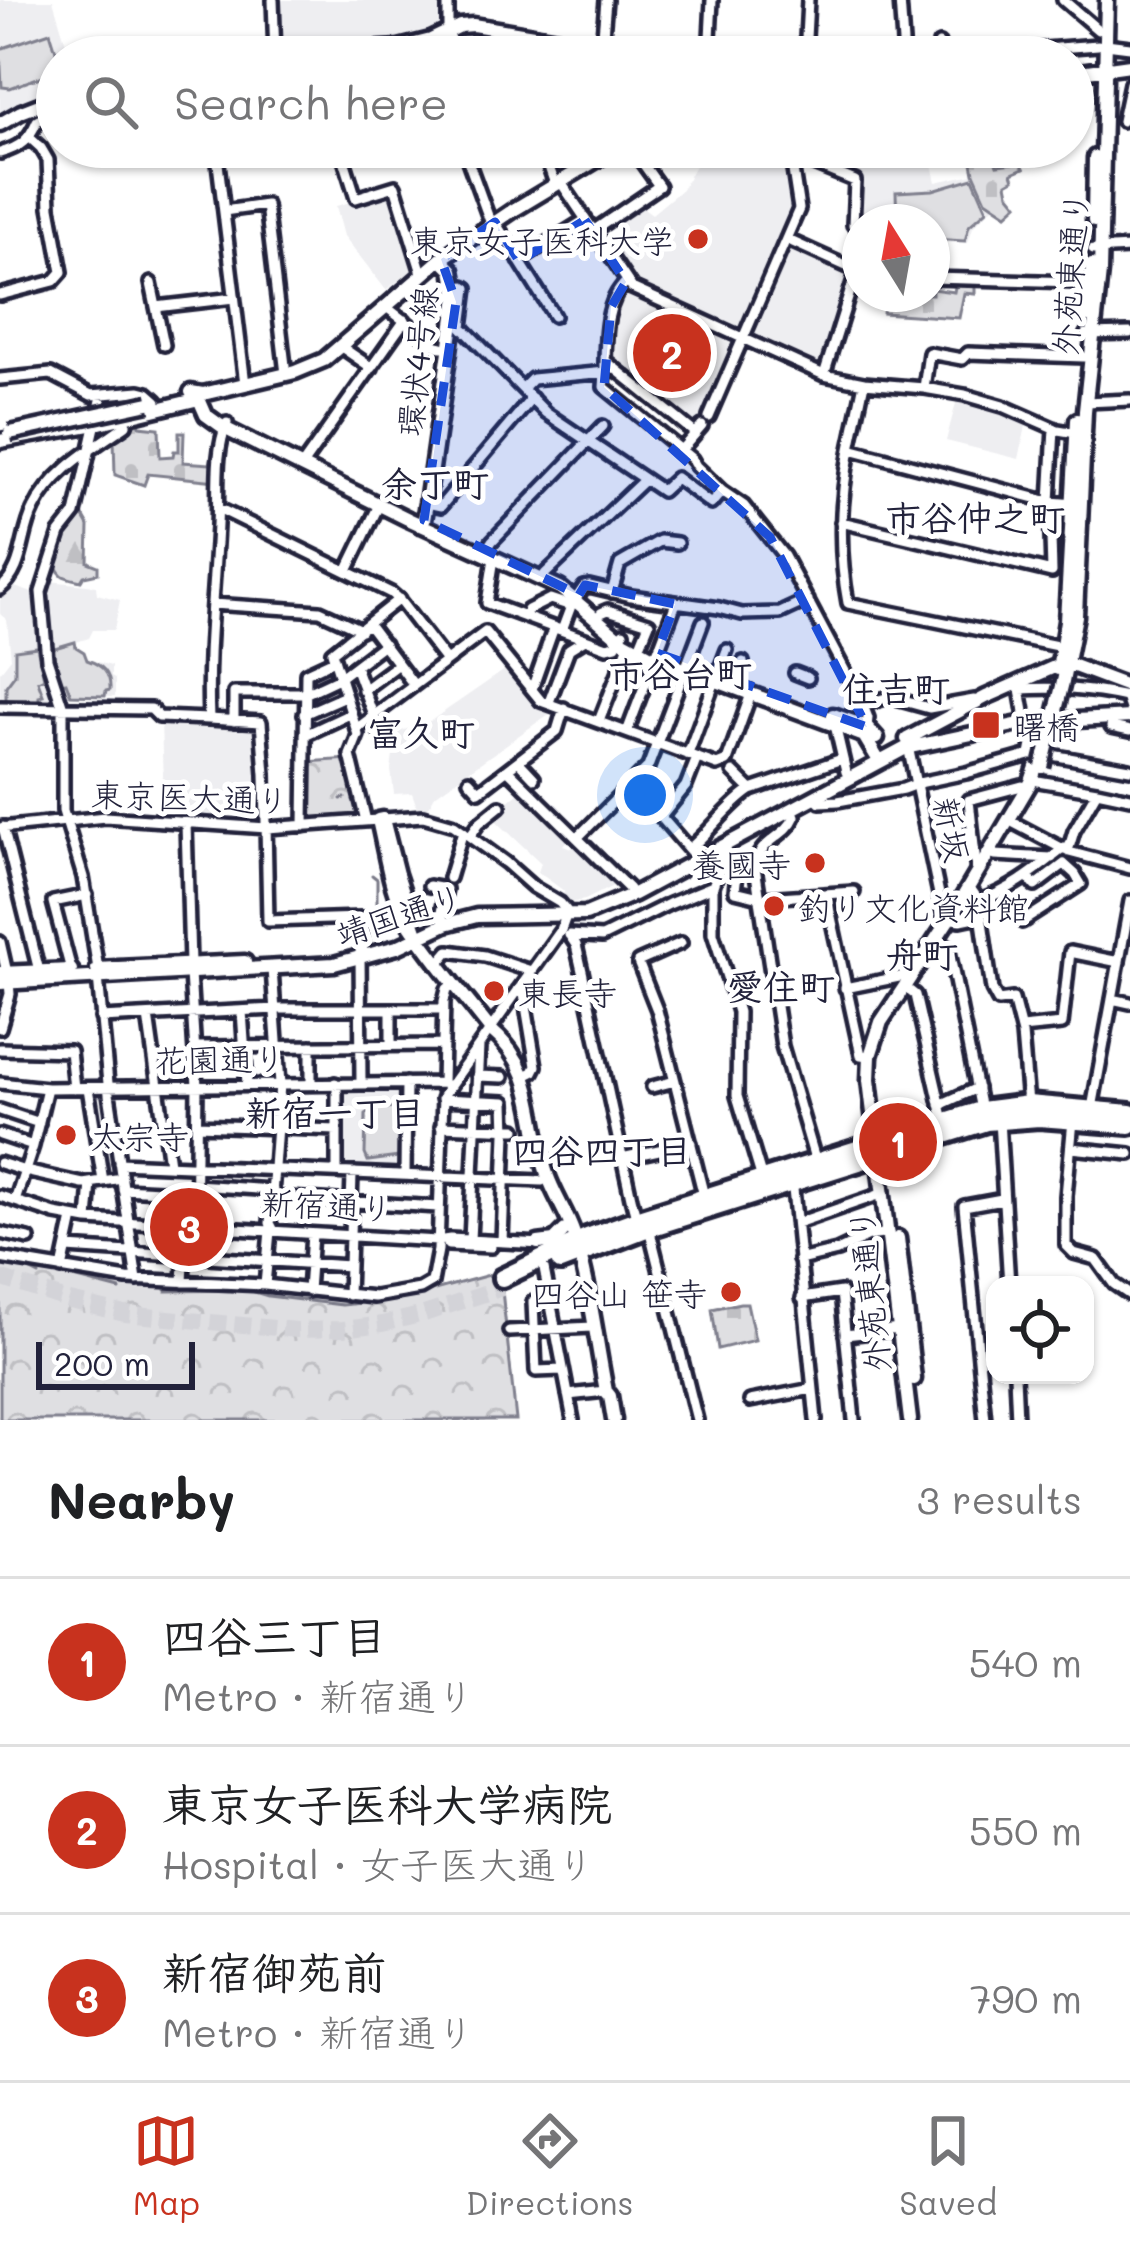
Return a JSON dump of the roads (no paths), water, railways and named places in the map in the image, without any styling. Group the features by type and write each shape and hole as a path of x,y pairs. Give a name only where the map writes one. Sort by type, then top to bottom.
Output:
{"highway":[{"path":"502,1283 571,1244 796,1181 882,1148 942,1113 1028,1104 1130,1125"},
{"path":"706,1203 816,1162 999,1120 1130,1113"},
{"path":"502,1283 544,1269 571,1244"},
{"path":"502,1283 538,1256 537,1246"}],"main road":[{"name":"外苑東通り","path":"1102,45 1098,30 1104,0"},
{"name":"外苑東通り","path":"1063,665 1074,559 1084,357 1097,250 1104,0"},
{"path":"437,36 473,25 544,36"},
{"path":"1094,71 1130,64"},
{"name":"外苑東通り","path":"1080,434 1097,250 1101,70"},
{"path":"0,124 36,106"},
{"path":"3,434 98,413 127,416 314,365 441,259 581,168"},
{"name":"環状4号線","path":"420,521 428,503 456,288 451,269 441,259"},
{"name":"環状4号線","path":"420,521 449,284 441,259"},
{"path":"3,434 193,392 226,426 550,583 601,614 628,640"},
{"path":"303,464 420,521"},
{"path":"490,554 545,574 628,640 656,656 867,727 878,739 881,756"},
{"name":"外苑東通り","path":"882,1148 877,1057 887,1025 952,919 976,896 1035,772 1076,616 1074,559"},
{"path":"944,730 986,698 1063,665 1130,687"},
{"path":"720,679 864,736 881,756"},
{"name":"靖国通り","path":"1029,720 1114,718 1130,712"},
{"name":"靖国通り","path":"418,934 443,919 488,908 566,923 691,851 792,810 881,756 944,730 1130,712"},
{"name":"靖国通り","path":"4,978 270,965 361,954 477,916 566,923 604,909 844,765 881,756"},
{"name":"外苑東通り","path":"914,1420 888,1191 869,1080 870,1056 881,1022 942,942 1035,772"},
{"path":"376,820 409,924 512,1053 525,1076 546,1173 593,1327 611,1420"},
{"name":"靖国通り","path":"4,978 40,971 98,973"},
{"path":"490,1029 523,1088 542,1181 571,1244"},
{"name":"外苑東通り","path":"888,1191 889,1233 914,1420"},
{"path":"537,1246 554,1241 571,1244"}],"street":[{"path":"273,0 274,36"},
{"path":"448,0 450,36"},
{"path":"603,36 606,0"},
{"path":"710,36 712,0"},
{"path":"806,36 808,0"},
{"path":"900,0 903,36"},
{"path":"1063,0 1098,30"},
{"path":"517,31 517,36"},
{"path":"1094,47 1130,46"},
{"path":"1103,117 1126,121 1130,83"},
{"path":"0,153 30,138 36,123"},
{"path":"30,138 36,144"},
{"path":"0,295 54,280 62,272 48,168"},
{"path":"219,168 245,384"},
{"path":"347,168 356,198 395,186 422,273"},
{"path":"472,168 493,223 554,316"},
{"path":"551,168 632,288 824,375 924,388 1004,406 1080,434"},
{"path":"591,168 598,179"},
{"path":"593,231 659,186 647,168"},
{"path":"681,450 702,425 799,209 793,168"},
{"path":"829,168 855,181 854,204"},
{"path":"224,212 266,205 286,374"},
{"path":"519,262 585,220"},
{"path":"786,239 842,259"},
{"path":"1097,250 1130,248"},
{"path":"950,278 1076,282 1081,291 1090,293"},
{"path":"626,282 611,307 604,387 692,459 765,530 784,556 863,705 867,727"},
{"path":"151,283 164,345"},
{"path":"456,288 467,290 462,327 546,413 662,491 692,459"},
{"path":"156,308 235,298"},
{"path":"385,306 442,346"},
{"path":"824,375 843,312"},
{"path":"303,464 405,320"},
{"path":"1090,334 1130,333"},
{"path":"340,346 372,368"},
{"path":"924,388 929,353 962,359 968,353 1084,357"},
{"path":"524,388 532,379 606,367 702,425"},
{"path":"0,379 51,374 91,394 98,413 76,514 60,533 41,592 47,659 63,707 63,811 87,895 108,1088 137,1280"},
{"path":"864,383 842,493 840,561 848,603 1062,647"},
{"path":"98,413 140,391 148,393 153,402"},
{"path":"428,503 441,506 532,398"},
{"path":"1086,402 1130,400"},
{"path":"0,589 18,564 38,501 65,470 126,425 127,416"},
{"path":"209,719 207,662 221,441 226,426"},
{"path":"601,614 608,610 649,623 628,640 607,646 487,603 491,541 603,426"},
{"path":"1054,428 1054,570"},
{"path":"850,449 1051,502 1077,504"},
{"path":"676,478 711,504 722,491"},
{"path":"545,574 644,480"},
{"path":"347,571 379,505"},
{"path":"218,508 399,599 446,661"},
{"path":"841,522 1048,571 1074,559"},
{"path":"612,592 620,564 660,542 677,543"},
{"path":"532,689 558,629 584,587 761,615 780,613 808,600"},
{"path":"376,820 350,755 358,735 332,652 399,599"},
{"path":"525,617 528,610 550,599 576,600"},
{"path":"627,732 676,603"},
{"path":"212,604 320,611 364,627 384,644 414,685"},
{"path":"577,838 647,767 703,622"},
{"path":"356,729 484,632 541,701 717,765 728,761 751,694"},
{"path":"549,703 569,650 585,639"},
{"path":"599,721 628,640"},
{"path":"234,721 234,693 304,693 339,678 384,644"},
{"path":"691,851 661,817 686,786 727,650"},
{"path":"304,826 306,673 334,660"},
{"path":"720,679 743,662"},
{"path":"363,689 398,664"},
{"path":"356,666 379,731"},
{"path":"795,673 808,677"},
{"path":"1035,772 1036,725 1029,720 1019,686 1106,692 1126,697 1130,712"},
{"path":"304,714 345,696"},
{"path":"863,705 889,697 929,708 986,698"},
{"path":"0,707 151,709 159,718 261,722 268,921 361,918 361,1083"},
{"path":"469,780 479,791 520,762 556,731 564,708"},
{"path":"305,735 350,714"},
{"path":"1114,718 1111,728 1130,731"},
{"path":"762,1179 737,1096 738,1012 713,933 713,886 723,858 719,837 740,797 751,790 844,765 835,724"},
{"name":"新坂","path":"906,744 944,918 952,919"},
{"path":"976,874 969,800 1022,786 1052,755 1130,769"},
{"path":"520,762 534,778"},
{"path":"508,770 629,889"},
{"path":"733,772 751,790"},
{"path":"815,797 820,802 838,801 916,784 1035,772 1130,798"},
{"path":"1028,1104 1021,1028 1013,999 998,1001 992,990 976,896 1000,893 1066,849 1096,791"},
{"path":"449,878 466,833 500,806"},
{"path":"792,810 793,823 760,850 755,867 782,1046 816,1162"},
{"name":"東京医大通り","path":"2,827 105,817 267,828 422,816 444,820 466,833 532,887 558,902 566,923"},
{"path":"183,1282 197,1166 186,823"},
{"path":"1014,823 1066,849 1130,868"},
{"path":"2,827 40,971"},
{"path":"995,855 1052,857"},
{"path":"1022,922 1081,884 1064,864 1035,886 1028,878"},
{"path":"755,867 737,873 735,891 764,898 854,892"},
{"path":"429,886 446,889 443,919"},
{"path":"566,923 602,938 713,886"},
{"path":"826,894 861,1055 870,1056"},
{"path":"70,970 53,902 87,895"},
{"path":"1130,901 1085,1117 1071,1148 1066,1189 1066,1246 1096,1259 1114,1284 1130,1295"},
{"path":"952,919 980,916"},
{"path":"446,1085 566,923"},
{"path":"566,923 583,971 635,1213 651,1236 697,1420"},
{"path":"0,942 10,994 1,1021"},
{"path":"942,942 948,946 981,1110"},
{"path":"681,944 638,962 657,1010 706,1203"},
{"path":"438,964 449,951 485,956 531,971"},
{"path":"1021,1028 1063,1024 1070,952 1119,962"},
{"path":"266,1285 280,1084 270,965"},
{"path":"845,988 904,976 915,995 942,1113 976,1088"},
{"path":"0,1258 137,1280 266,1285 347,1295 388,1296 420,1289 433,1280 446,1085 444,1009 446,989 454,983"},
{"path":"518,990 527,1005 536,1066 525,1076"},
{"path":"1112,999 1130,1003"},
{"path":"101,1018 276,1009 444,1009"},
{"path":"391,1009 392,1045"},
{"path":"242,1011 247,1085"},
{"path":"148,1016 169,1164"},
{"path":"194,1047 443,1045"},
{"path":"311,1046 311,1083"},
{"path":"470,1240 478,1046"},
{"path":"0,1048 70,1051 74,1088"},
{"path":"477,1076 503,1077"},
{"path":"652,1088 675,1081"},
{"name":"花園通り","path":"0,1083 47,1088 446,1085"},
{"path":"334,1172 335,1083"},
{"path":"405,1175 406,1083"},
{"path":"15,1201 47,1088"},
{"path":"88,1088 97,1182 88,1220"},
{"path":"442,1099 505,1102 511,1129 502,1241"},
{"path":"0,1110 40,1123"},
{"path":"999,1120 1008,1276"},
{"path":"197,1125 337,1130"},
{"path":"441,1126 511,1129"},
{"path":"0,1135 33,1146"},
{"path":"622,1158 691,1143"},
{"path":"1071,1148 1130,1154"},
{"path":"119,1162 542,1181"},
{"path":"0,1163 26,1172 97,1182 438,1207"},
{"path":"347,1295 355,1173"},
{"path":"796,1181 802,1298 816,1420"},
{"path":"797,1223 888,1191"},
{"name":"新宿通り","path":"0,1196 88,1220 537,1246"},
{"path":"985,1420 964,1206 1002,1199"},
{"path":"62,1269 73,1218"},
{"path":"0,1233 28,1239"},
{"path":"799,1260 889,1233"},
{"path":"308,1291 312,1234"},
{"name":"新宿通り","path":"437,1241 537,1246"},
{"path":"67,1248 349,1266"},
{"path":"544,1269 573,1420"},
{"path":"802,1298 841,1292 854,1420"},
{"path":"550,1300 532,1302 536,1371 562,1370"},
{"path":"508,1330 593,1327"},
{"path":"845,1335 900,1329"},
{"path":"1015,1384 1017,1420"},
{"path":"750,1401 812,1389"},
{"path":"568,1395 606,1391"}],"waterway":[{"path":"341,799 345,798"},
{"path":"372,875 377,879 377,906"},
{"path":"8,1266 39,1275"},
{"path":"70,1277 120,1290"},
{"path":"166,1291 248,1290 342,1305 399,1299"}],"tunnel":[{"path":"0,1278 125,1314 297,1330 382,1324 502,1288"}],"place":[{"name":"東京女子医科大学","path":"698,239"},
{"name":"東京女子医科大学病院","path":"672,353"},
{"name":"曙橋","path":"986,725"},
{"name":"養國寺","path":"815,863"},
{"name":"釣り文化資料館","path":"774,906"},
{"name":"東長寺","path":"494,991"},
{"name":"太宗寺","path":"66,1135"},
{"name":"四谷三丁目","path":"898,1142"},
{"name":"新宿御苑前","path":"189,1227"},
{"name":"四谷山 笹寺","path":"731,1292"}],"district":[{"name":"余丁町","path":"435,482"},
{"name":"市谷仲之町","path":"975,516"},
{"name":"市谷台町","path":"680,672"},
{"name":"住吉町","path":"896,687"},
{"name":"富久町","path":"421,731"},
{"name":"舟町","path":"922,953"},
{"name":"愛住町","path":"781,985"},
{"name":"新宿一丁目","path":"335,1111"},
{"name":"四谷四丁目","path":"602,1149"}]}
